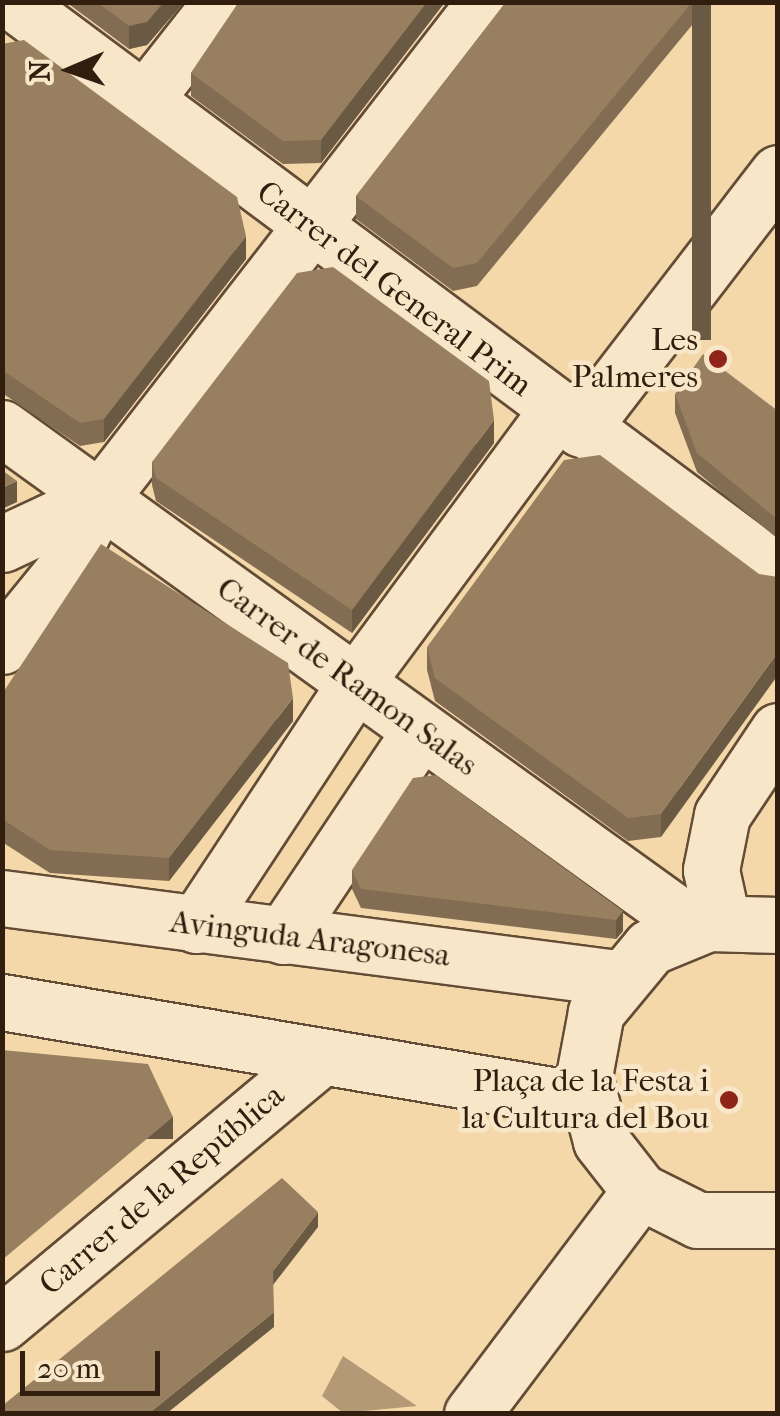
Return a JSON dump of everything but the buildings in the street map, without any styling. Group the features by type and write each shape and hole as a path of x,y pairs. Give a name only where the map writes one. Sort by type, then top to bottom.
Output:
{"street":[{"name":"Carrer del General Prim","path":"13,2 568,420 778,572"},
{"path":"144,100 221,2"},
{"path":"2,646 63,571 100,498 485,2"},
{"path":"196,926 356,682 568,420 778,173"},
{"name":"Carrer de Ramon Salas","path":"2,428 420,731 708,923"},
{"path":"2,544 100,498"},
{"path":"283,936 420,731"},
{"path":"708,923 711,870 722,815 778,732"},
{"name":"Avinguda Aragonesa","path":"8,896 196,926 617,978"},
{"path":"778,925 708,923 650,947 617,978 590,1031 587,1101 606,1150 640,1190 698,1220 778,1220"},
{"path":"2,1002 587,1101"},
{"name":"Carrer de la República","path":"2,1323 322,1057"},
{"path":"472,1414 640,1190"}],"shaded area":[{"path":"343,1356 417,1406 343,1413 322,1396"}],"place":[{"name":"Les Palmeres","path":"718,359"},
{"name":"Plaça de la Festa i la Cultura del Bou","path":"729,1100"}]}
